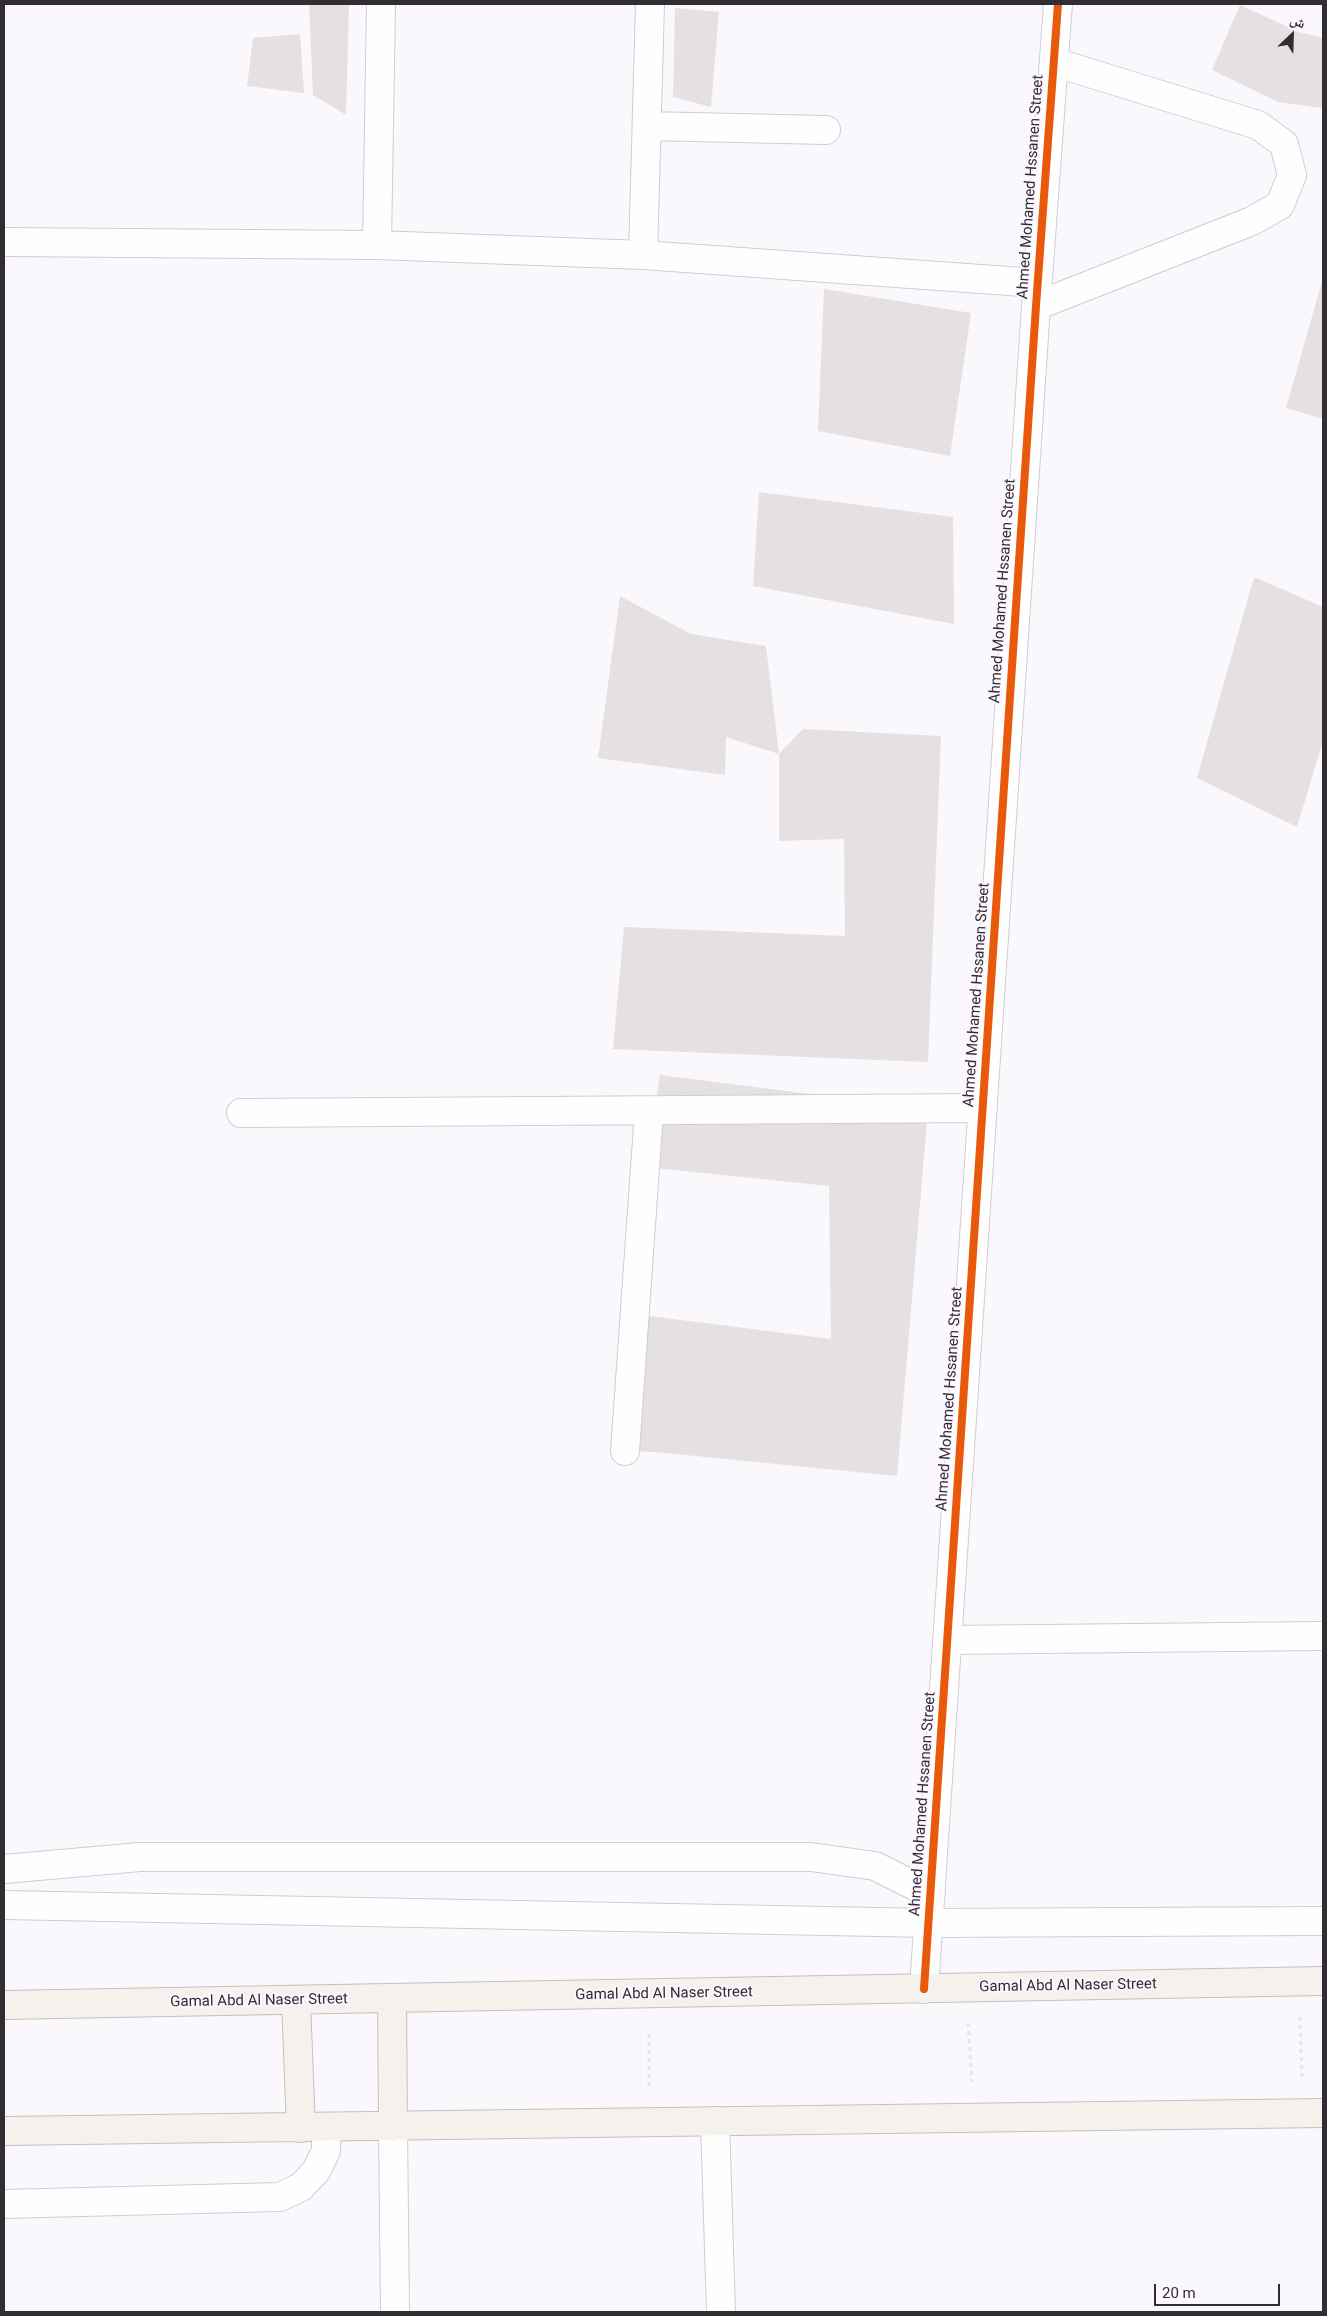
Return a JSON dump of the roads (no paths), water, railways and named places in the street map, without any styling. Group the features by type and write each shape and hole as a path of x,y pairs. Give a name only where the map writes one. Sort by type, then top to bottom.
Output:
{"main road":[{"name":"Gamal Abd Al Naser Street","path":"10,2001 296,2001 1311,1981"},
{"path":"392,1999 393,2127"},
{"path":"296,2001 313,2128"},
{"path":"4,2131 1313,2114"}],"street":[{"path":"378,245 381,4"},
{"path":"643,255 650,4"},
{"name":"Ahmed Mohamed Hssanen Street","path":"924,1989 1058,4"},
{"path":"4,242 378,245 643,255 1037,294 1252,221 1280,205 1292,175 1284,144 1258,125 1054,62"},
{"path":"647,126 826,130"},
{"path":"241,1112 649,1112 983,1108"},
{"path":"624,1451 649,1112"},
{"path":"948,1640 1323,1636"},
{"path":"4,1869 140,1857 811,1857 875,1866 931,1894"},
{"path":"4,1905 929,1923 1323,1921"},
{"path":"715,2121 722,2312"},
{"path":"393,2127 395,2312"},
{"path":"4,2204 280,2196 301,2187 316,2171 326,2151 313,2128"}]}
